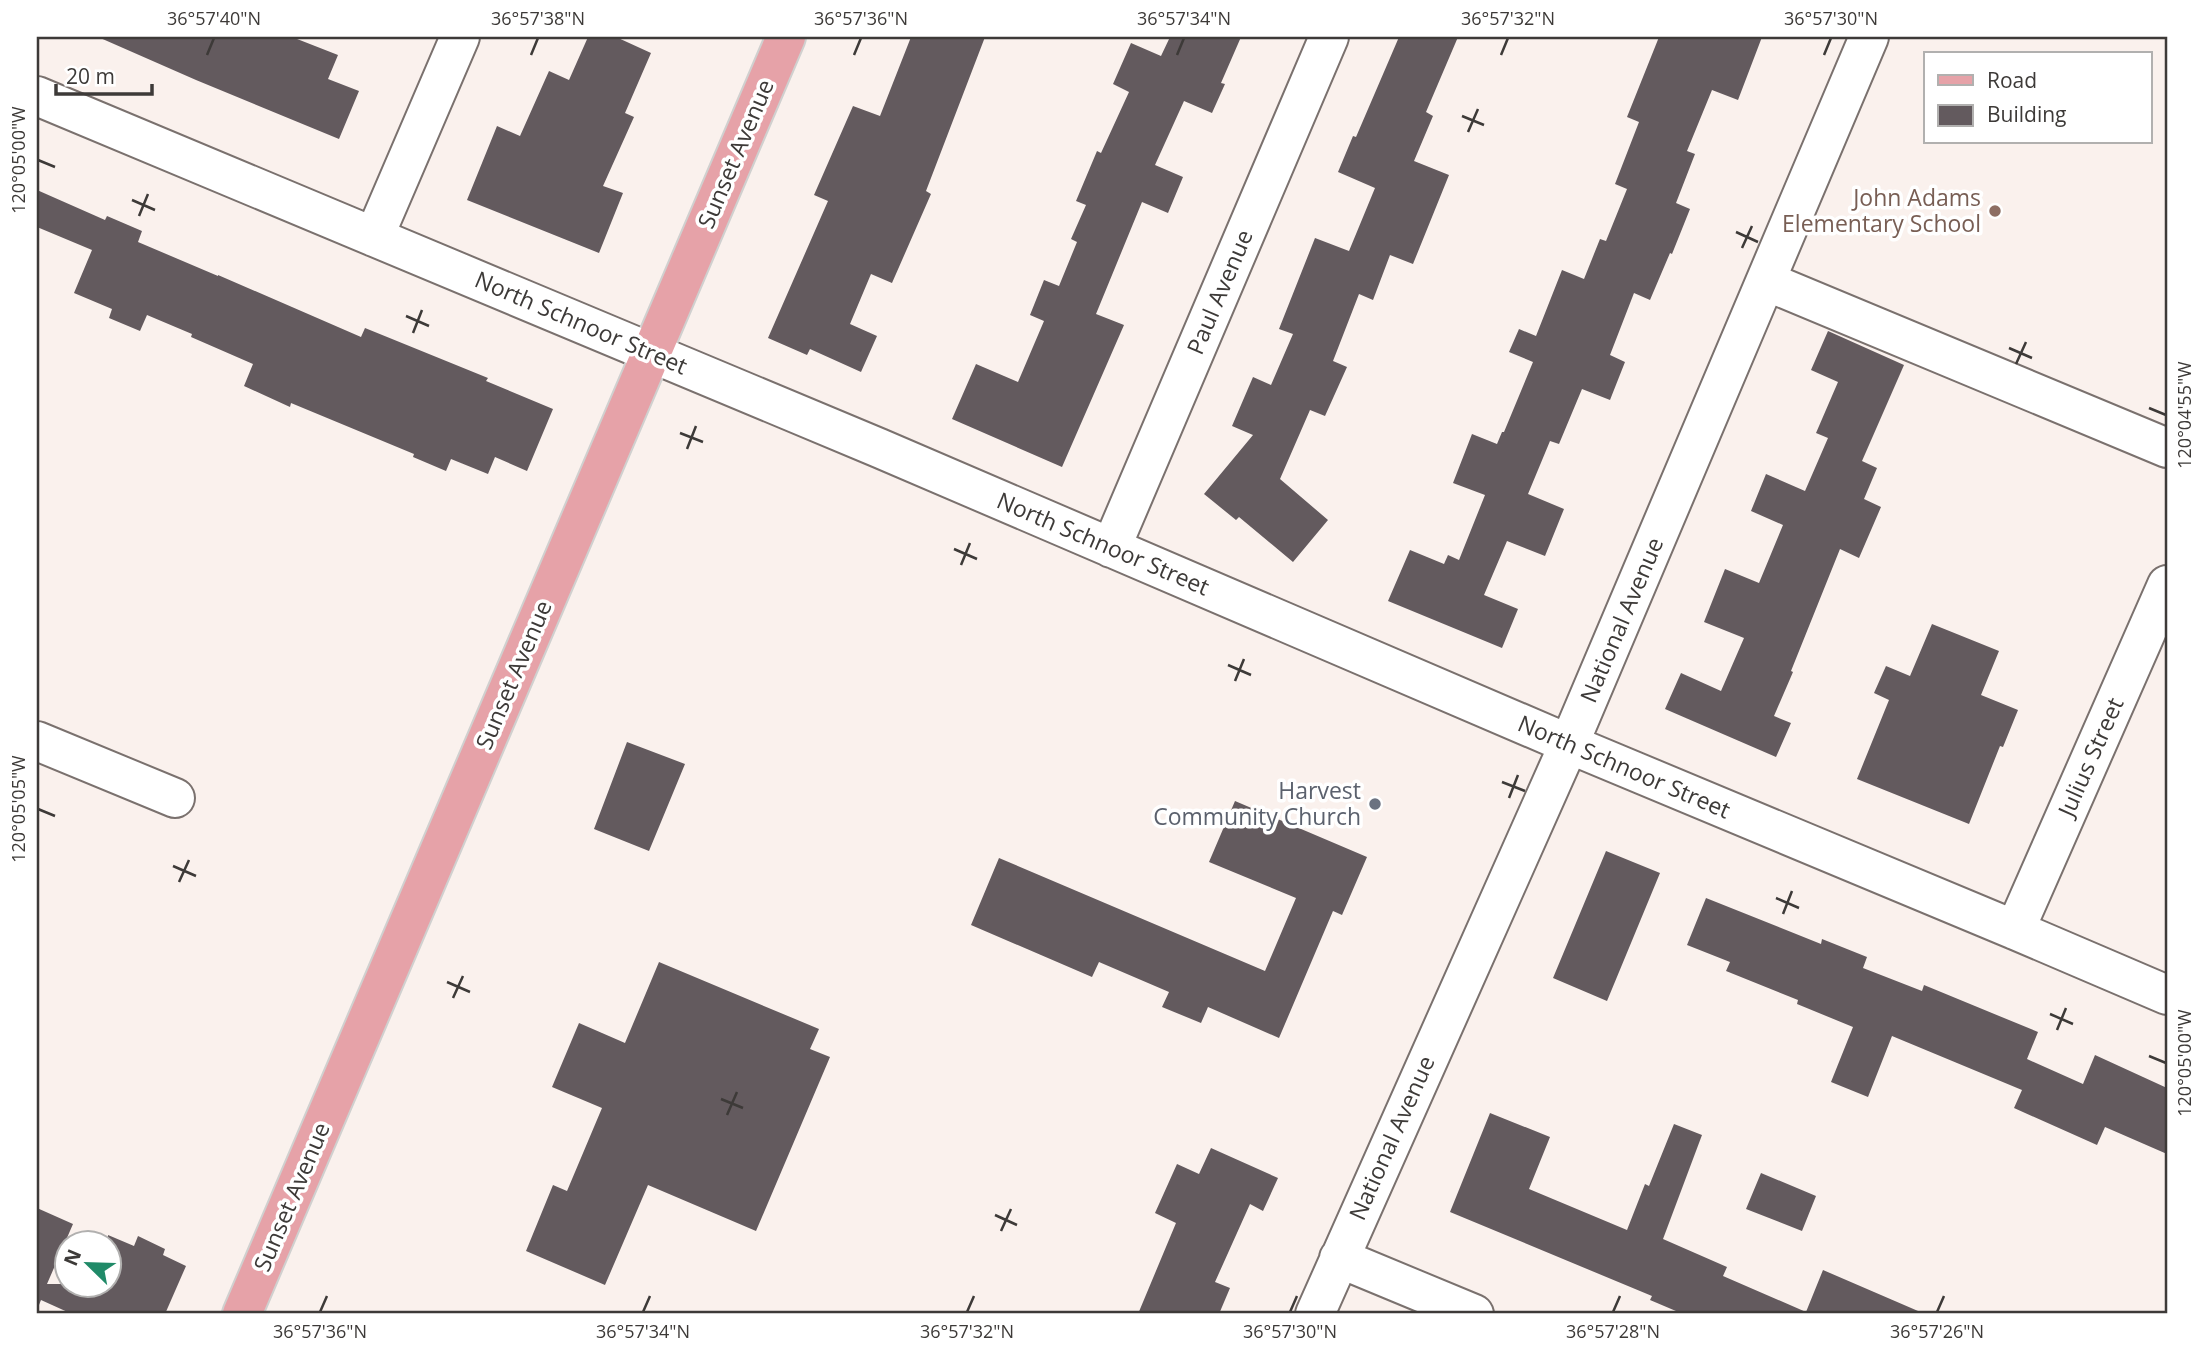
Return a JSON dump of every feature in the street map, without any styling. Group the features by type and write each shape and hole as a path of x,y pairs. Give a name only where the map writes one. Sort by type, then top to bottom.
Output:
{"main road":[{"name":"Sunset Avenue","path":"242,1314 786,37"}],"street":[{"path":"374,237 460,37"},
{"name":"Paul Avenue","path":"1111,548 1329,37"},
{"name":"National Avenue","path":"1315,1314 1569,744 1869,37"},
{"name":"North Schnoor Street","path":"37,96 653,353 1569,744 2167,995"},
{"path":"1766,281 2167,448"},
{"name":"Julius Street","path":"2015,930 2167,584"},
{"path":"37,741 175,798"},
{"path":"1339,1258 1474,1314"}],"building":[{"path":"98,37 292,37 338,55 328,79 359,91 339,139"},
{"path":"588,37 616,37 651,53 625,113 634,117 603,186 623,193 599,253 467,200 497,126 520,136 549,71 569,80"},
{"path":"911,37 985,37 926,191 931,194 892,283 871,274 850,324 877,336 861,372 810,349 807,355 768,338 828,201 814,195 853,106 880,116"},
{"path":"1170,37 1241,37 1221,83 1225,84 1212,113 1184,101 1155,165 1183,177 1168,213 1142,202 1096,314 1124,325 1062,467 952,419 976,364 1018,382 1044,321 1030,315 1044,280 1059,286 1077,242 1071,239 1086,205 1076,201 1097,151 1101,153 1129,92 1113,84 1131,43 1161,56"},
{"path":"1399,37 1458,37 1426,112 1433,116 1414,161 1449,175 1413,264 1390,255 1373,300 1359,294 1333,361 1347,367 1325,416 1310,410 1280,479 1328,520 1293,562 1239,517 1236,520 1204,494 1253,435 1232,426 1253,377 1271,385 1293,334 1279,329 1315,238 1349,251 1375,188 1338,172"},
{"path":"1659,37 1762,37 1738,100 1712,90 1687,151 1695,154 1676,203 1690,209 1650,300 1634,293 1610,355 1625,362 1610,400 1582,389 1559,444 1550,441 1528,494 1564,509 1545,556 1507,541 1484,595 1518,609 1502,648 1388,601 1410,550 1444,564 1448,555 1459,560 1485,495 1453,483 1472,434 1497,444 1504,432 1533,362 1509,352 1519,329 1536,336 1562,270 1584,279 1600,239 1606,241 1627,189 1615,184 1639,122 1627,117"},
{"path":"37,190 105,220 107,216 142,231 138,242 361,337 365,328 488,378 486,381 553,409 527,471 495,457 488,474 451,459 446,471 413,457 414,454 291,403 290,407 244,386 253,364 191,337 192,334 147,315 140,331 109,318 112,309 74,293 92,250 37,227"},
{"path":"1828,331 1904,365 1862,461 1877,468 1864,499 1881,507 1859,558 1840,549 1774,716 1791,723 1776,757 1665,709 1681,673 1721,691 1744,638 1704,622 1725,569 1759,583 1783,525 1751,511 1766,474 1805,491 1828,438 1816,433 1838,382 1811,370"},
{"path":"1932,624 1999,651 1981,695 2018,710 2003,747 2000,746 1969,824 1857,779 1889,700 1874,693 1886,666 1910,676"},
{"path":"627,742 685,764 649,851 594,829"},
{"path":"1235,801 1367,857 1342,915 1333,911 1279,1038 1208,1007 1201,1023 1162,1007 1169,992 1099,962 1092,977 971,925 999,858 1265,971 1296,898 1209,862"},
{"path":"1606,851 1660,873 1607,1001 1553,978"},
{"path":"1706,898 1821,944 1822,939 1867,957 1863,968 1922,991 1924,985 2038,1032 2027,1059 2083,1084 2095,1055 2167,1088 2167,1154 2105,1127 2097,1145 2014,1108 2022,1090 1892,1036 1868,1097 1831,1082 1853,1027 1797,1004 1798,1000 1726,971 1730,962 1687,945"},
{"path":"659,962 819,1029 810,1049 830,1057 756,1231 648,1185 605,1285 526,1251 553,1185 567,1191 602,1108 552,1087 579,1023 625,1043"},
{"path":"1490,1113 1550,1137 1529,1189 1627,1230 1645,1184 1649,1186 1674,1124 1702,1135 1663,1239 1727,1267 1723,1276 1806,1312 1823,1270 1925,1314 1683,1314 1650,1300 1652,1296 1450,1212"},
{"path":"1211,1148 1278,1178 1263,1211 1250,1204 1215,1282 1230,1288 1219,1314 1138,1314 1176,1223 1155,1213 1177,1164 1199,1174"},
{"path":"1761,1173 1816,1196 1802,1231 1746,1209"},
{"path":"37,1208 73,1224 71,1228 52,1228 52,1272 47,1284 52,1284 52,1298 122,1298 122,1241 134,1246 138,1236 165,1249 163,1255 186,1266 165,1314 72,1314 41,1300 37,1310"}],"place":[{"name":"John Adams Elementary School","path":"1995,211"},
{"name":"Harvest Community Church","path":"1375,804"}]}
